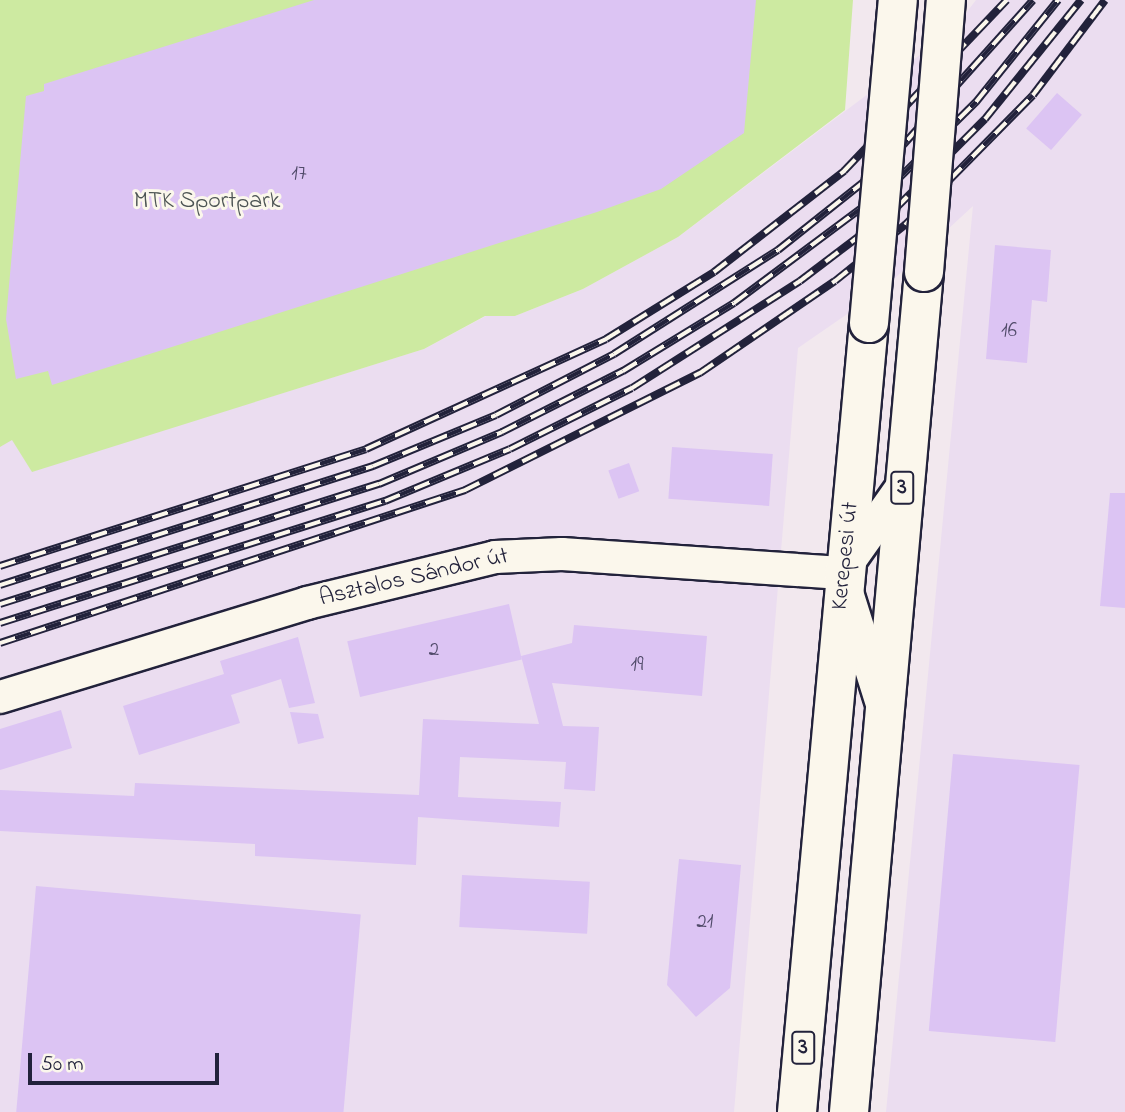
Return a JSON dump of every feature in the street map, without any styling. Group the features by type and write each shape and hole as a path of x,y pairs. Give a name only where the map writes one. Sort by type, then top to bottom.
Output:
{"main road":[{"name":"Kerepesi út","path":"797,1112 841,573 869,323 898,0"},
{"name":"Kerepesi út","path":"849,1112 882,706 924,272 946,0"}],"street":[{"path":"882,706 841,573 902,487"},
{"name":"Asztalos Sándor út","path":"0,697 306,603 495,557 562,554 841,573"}],"shaded area":[{"path":"976,0 1125,0 1125,1112 886,1112 973,206 882,290 798,348 734,1112 0,1112 0,447 12,439 32,471 424,349 486,316 515,316 583,289 678,237 953,30"}],"green space":[{"name":"MTK Sportpark","path":"0,0 853,0 845,110 678,237 583,289 515,316 485,316 424,349 32,472 12,440 0,447"}],"building":[{"name":"MTK Sportpark","path":"314,0 756,0 744,133 661,189 597,212 52,385 48,371 16,379 6,319 26,96 44,91 44,84"},
{"path":"1057,93 1082,115 1051,150 1026,128"},
{"path":"995,245 1051,250 1047,302 1032,300 1027,363 986,359"},
{"path":"672,447 773,454 769,506 668,499"},
{"path":"629,463 639,491 619,499 608,471"},
{"path":"1110,493 1125,493 1125,608 1100,606"},
{"path":"509,604 522,660 360,697 347,641"},
{"path":"574,625 707,636 702,696 552,683 563,726 599,727 595,791 564,789 566,762 460,757 458,797 561,802 559,827 418,817 416,865 255,856 255,844 0,831 0,790 134,796 135,783 419,795 423,719 539,724 521,656 572,643"},
{"path":"298,637 315,703 289,708 281,679 231,695 240,723 139,755 123,706 224,674 220,661"},
{"path":"61,710 72,748 0,770 0,729"},
{"path":"290,712 318,714 324,738 298,744"},
{"path":"953,754 1080,765 1055,1042 929,1031"},
{"path":"679,859 741,865 730,988 696,1017 667,985"},
{"path":"462,875 590,882 587,934 459,927"},
{"path":"36,886 361,914 343,1112 16,1112"}],"railway":[{"path":"0,566 366,449 606,339 714,272 844,171 1007,0"},
{"path":"0,585 373,466 496,415 614,354 778,250 886,164 1033,0"},
{"path":"0,604 379,484 502,432 623,371 734,303 891,186 976,102 1058,0"},
{"path":"0,623 385,501 510,449 632,388 800,281 896,208 985,119 1081,0"},
{"path":"0,643 465,490 700,373 835,281 905,225 1033,95 1105,0"}]}
